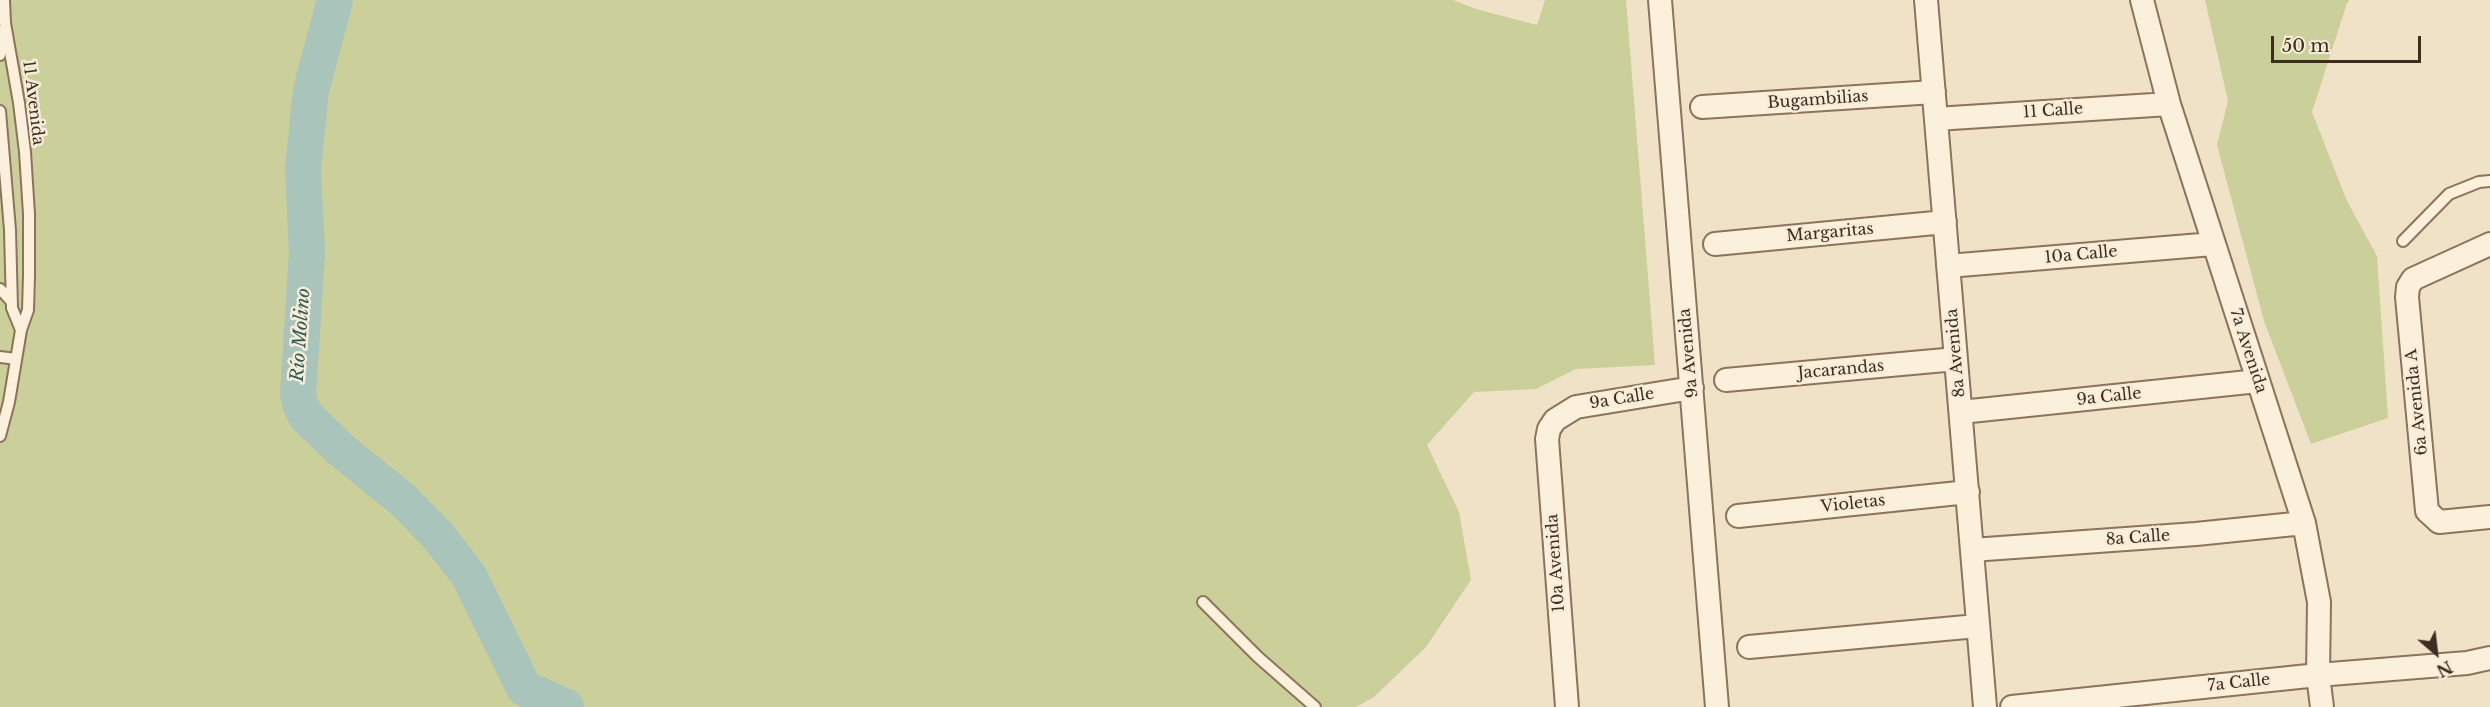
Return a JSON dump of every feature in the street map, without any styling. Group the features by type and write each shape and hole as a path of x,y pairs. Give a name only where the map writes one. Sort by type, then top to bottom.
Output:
{"street":[{"name":"9a Avenida","path":"1660,0 1717,707"},
{"name":"8a Avenida","path":"1926,0 1985,707"},
{"name":"7a Avenida","path":"2142,0 2169,104 2304,523 2319,602 2318,675 2322,707"},
{"name":"Bugambilias","path":"1702,107 1934,92"},
{"name":"11 Calle","path":"1936,118 2169,104"},
{"name":"Margaritas","path":"1715,244 1945,222"},
{"name":"10a Calle","path":"1948,266 2213,244"},
{"name":"6a Avenida A","path":"2490,244 2413,279 2408,287 2407,297 2427,511 2439,522 2490,518"},
{"name":"Jacarandas","path":"1726,380 1956,359"},
{"name":"9a Calle","path":"1961,412 2258,381"},
{"name":"9a Calle","path":"1555,420 1576,406 1692,388"},
{"name":"10a Avenida","path":"1555,420 1549,429 1547,440 1567,707"},
{"name":"Violetas","path":"1738,516 1968,492"},
{"name":"8a Calle","path":"1972,549 2196,534 2304,523"},
{"path":"1749,647 1977,626"},
{"name":"7a Calle","path":"2467,663 2490,658"},
{"name":"7a Calle","path":"2012,707 2318,675 2467,663 2490,664"}],"lane":[{"name":"11 Avenida","path":"0,436 5,401 21,330 28,310 29,214 20,103 5,23 4,0"},
{"name":"11 Avenida","path":"0,55 5,23"},
{"name":"11 Avenida","path":"0,111 10,230 12,308 21,330"},
{"path":"2403,241 2449,194 2479,182 2490,181"},
{"path":"0,289 12,302"},
{"path":"0,357 16,359"},
{"path":"1203,602 1258,657 1315,707"}],"green space":[{"path":"0,0 1453,0 1476,9 1537,25 1545,0 1626,0 1655,365 1576,369 1536,389 1474,392 1427,445 1459,512 1471,580 1426,647 1374,697 1356,707 0,707"},
{"path":"2205,0 2350,0 2347,3 2312,112 2347,201 2377,256 2388,418 2311,444 2264,321 2217,145 2228,101"}],"waterway":[{"name":"Río Molino","path":"335,0 311,90 303,169 307,253 298,394 301,406 306,416 341,450 403,500 439,537 469,576 524,688 566,707"}]}
